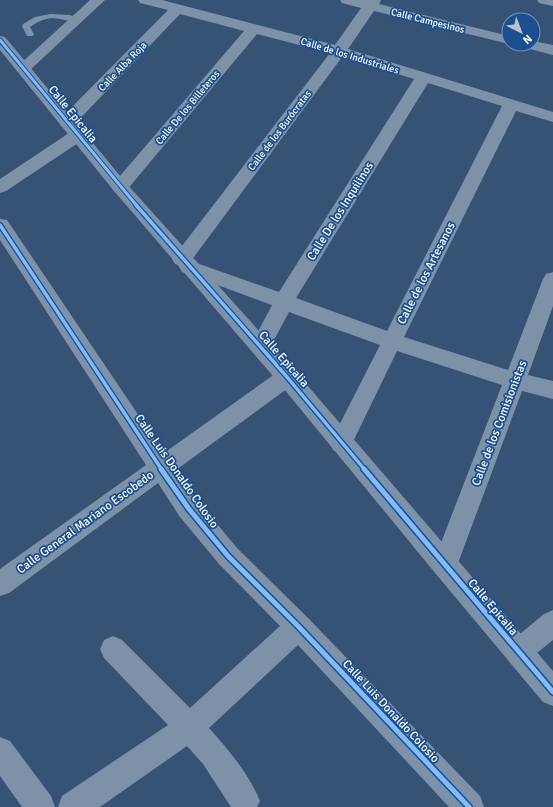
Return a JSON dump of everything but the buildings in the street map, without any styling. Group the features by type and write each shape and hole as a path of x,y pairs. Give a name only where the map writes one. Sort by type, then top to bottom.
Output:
{"street":[{"path":"24,68 98,0"},
{"name":"Calle de los Industriales","path":"145,0 339,51 553,117"},
{"name":"Calle Campesinos","path":"347,0 371,3 501,38"},
{"path":"544,0 553,2"},
{"name":"Calle de los Burócratas","path":"185,263 339,51 371,3"},
{"name":"Calle Alba Roja","path":"0,186 72,129 177,9"},
{"name":"Calle De los Billeteros","path":"120,187 254,28"},
{"name":"Calle Epicalia","path":"0,40 120,187 185,263 287,377 341,443 553,692"},
{"path":"541,47 553,50"},
{"name":"Calle De los Inquilinos","path":"260,347 284,302 423,78"},
{"name":"Calle de los Artesanos","path":"341,443 510,104"},
{"name":"Calle Luis Donaldo Colosio","path":"0,225 160,467 189,508 228,556 299,627 469,807"},
{"name":"Calle Epicalia","path":"185,263 284,302 392,341 515,381 553,390"},
{"name":"Calle de los Comisionistas","path":"445,566 553,279"},
{"name":"Calle General Mariano Escobedo","path":"0,584 160,467 287,377"},
{"path":"518,652 553,623"},
{"path":"73,807 101,789 189,726 299,627"},
{"path":"113,649 189,726 213,754 245,801"},
{"path":"0,751 40,807"}],"lane":[{"path":"30,34 26,26 34,20 48,15 77,19"}],"cycle path":[{"path":"0,40 120,187 287,377 445,566 553,692"},
{"path":"0,225 189,509 228,556 299,627 469,807"}]}
